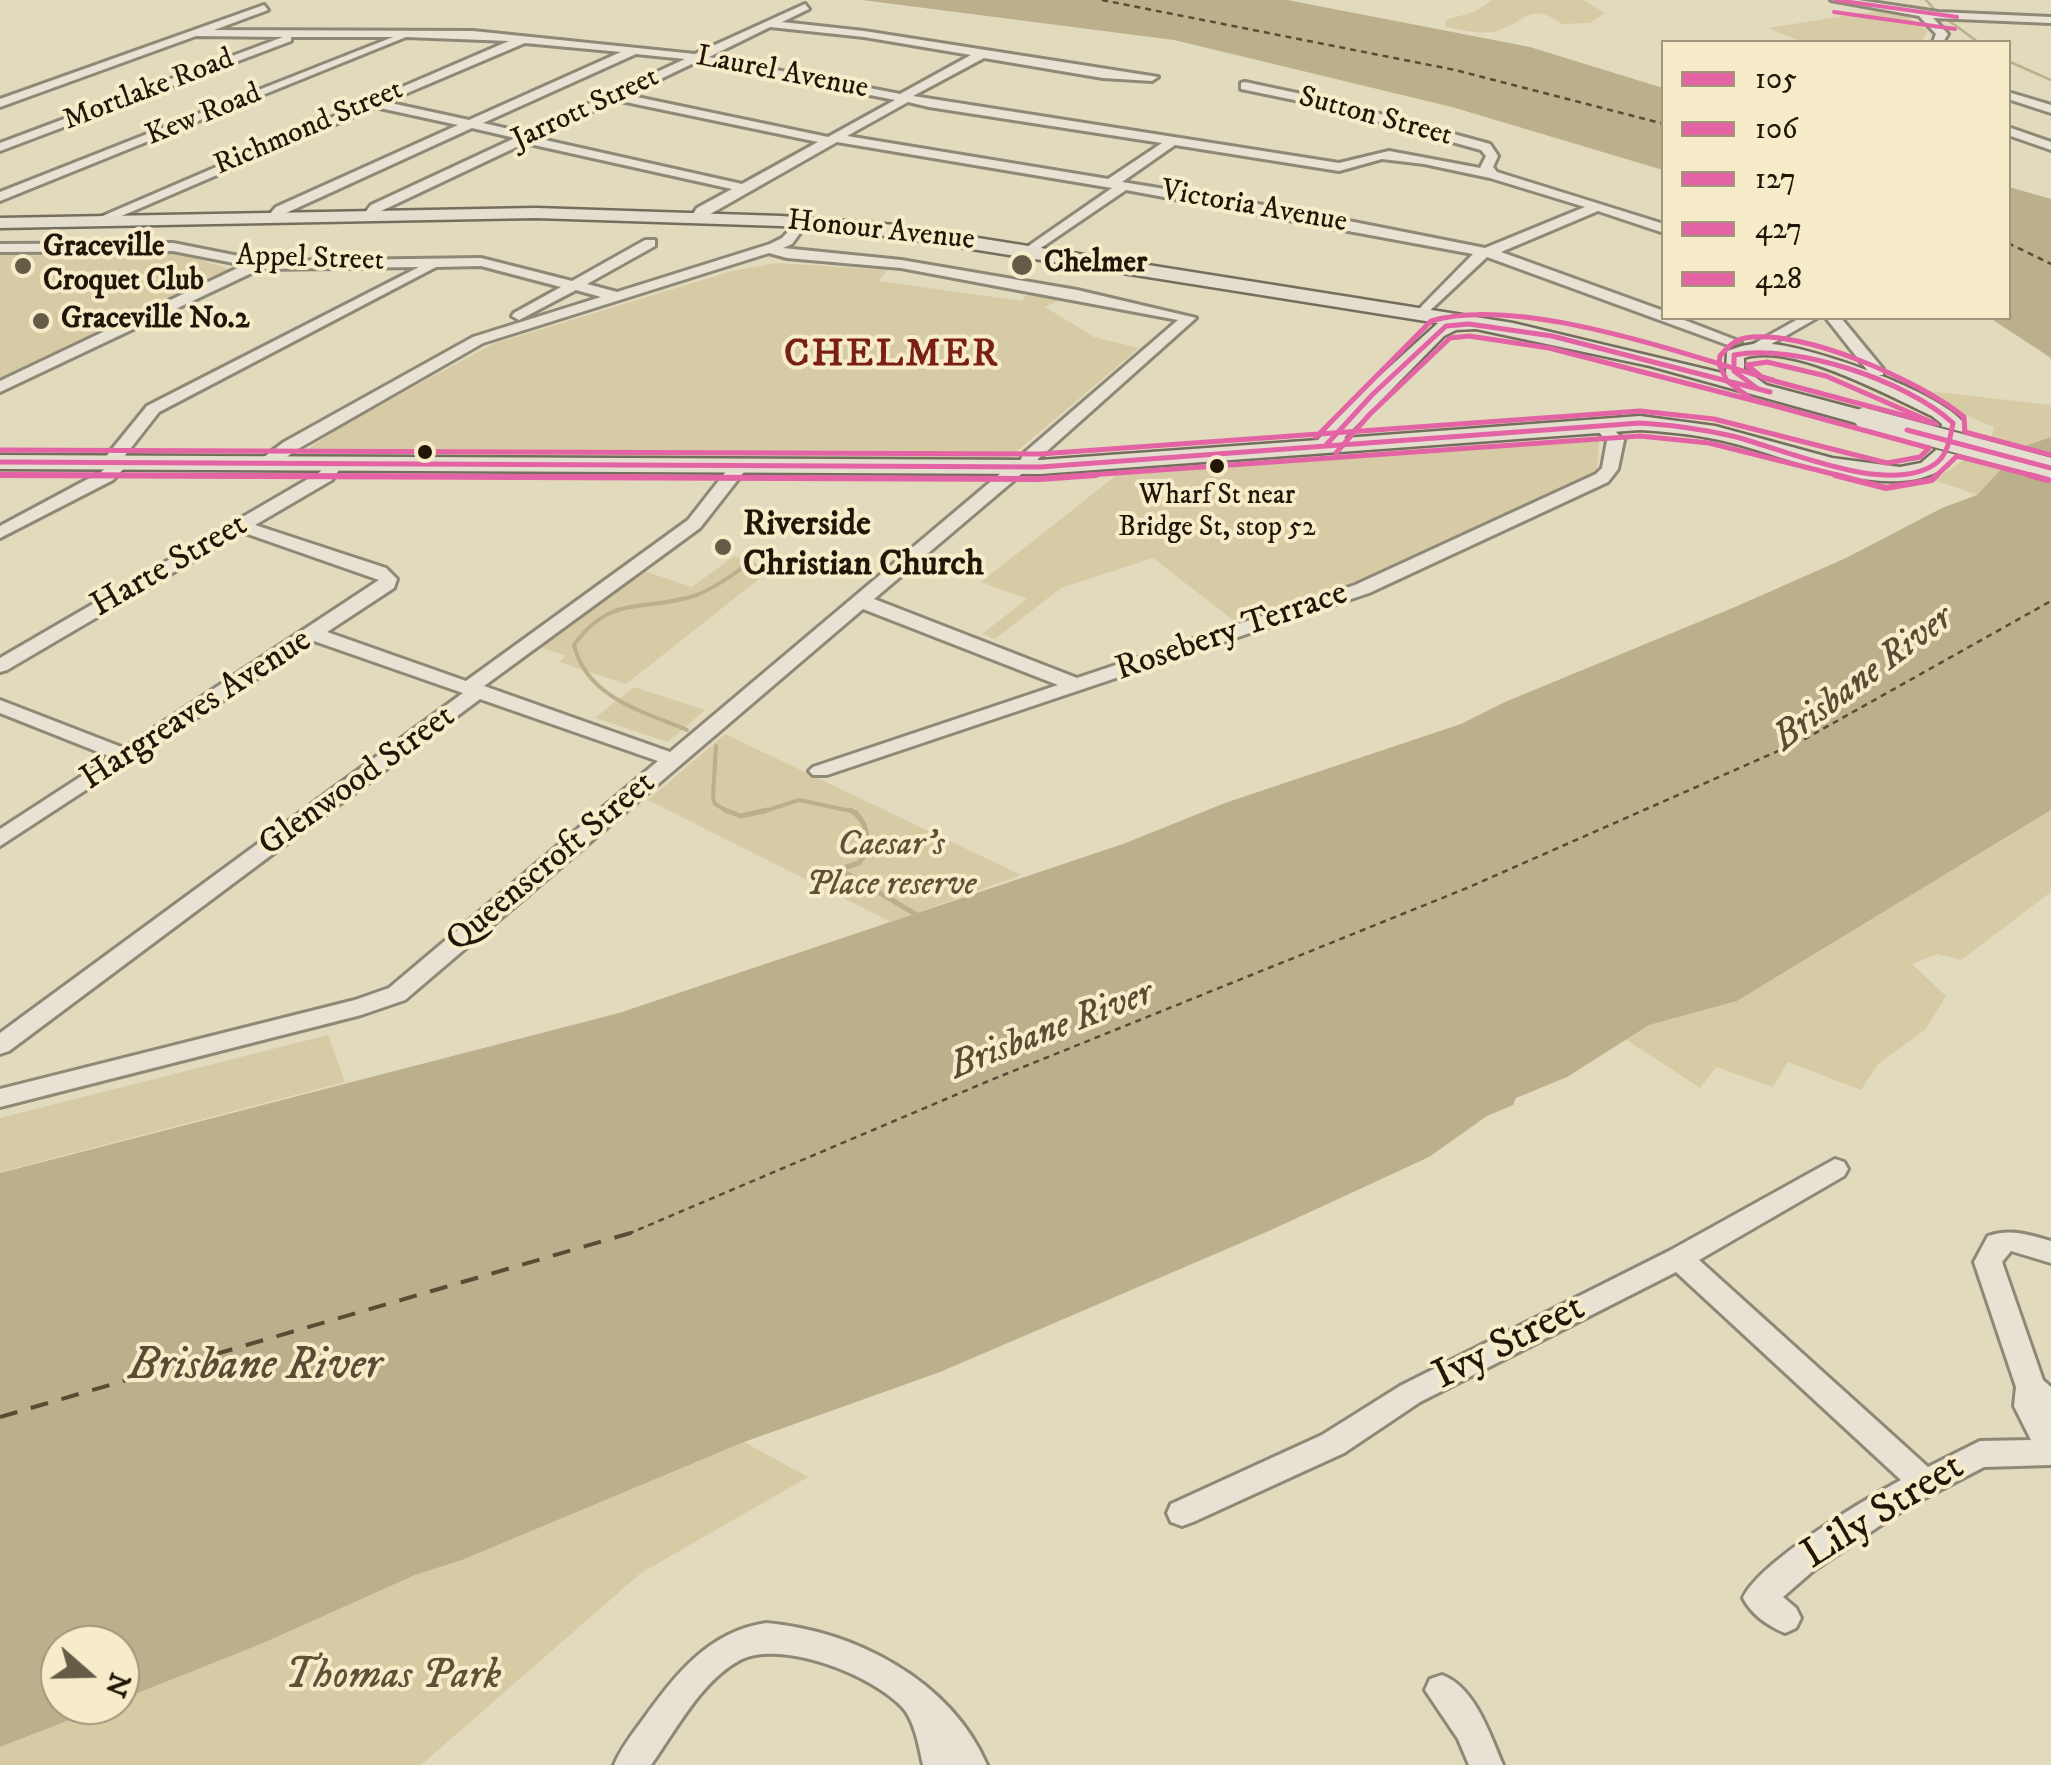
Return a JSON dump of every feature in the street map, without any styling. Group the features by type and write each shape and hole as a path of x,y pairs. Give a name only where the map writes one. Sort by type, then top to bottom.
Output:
{"main road":[{"name":"Honour Avenue","path":"0,224 536,213 801,222 1032,250 1490,325 1654,361 2051,468"},
{"path":"1418,312 1435,321 1437,332"},
{"path":"1326,445 1359,406 1437,332 1454,324 1490,325"},
{"path":"0,462 1024,466 1150,461 1640,424 1699,429 1891,476 1928,468 1952,442 1954,423 1940,411 1792,351 1756,347 1738,352 1731,364 1737,374 1758,388"}],"street":[{"path":"1836,0 1923,14 2051,20"},
{"path":"1957,17 1966,0"},
{"name":"Jarrott Street","path":"370,215 376,208 804,7"},
{"path":"0,102 264,8"},
{"path":"1923,14 1942,34 1939,40"},
{"path":"769,24 864,34 1108,75 1152,77"},
{"name":"Laurel Avenue","path":"194,33 406,34 522,39 634,50 698,57 905,98 1343,167 1386,155 1463,169 1490,168"},
{"name":"Mortlake Road","path":"0,147 296,34"},
{"name":"Kew Road","path":"0,197 406,34"},
{"name":"Richmond Street","path":"98,222 522,39"},
{"path":"274,217 281,210 634,50"},
{"path":"698,217 980,55"},
{"name":"Sutton Street","path":"1245,86 1314,100 1482,146 1492,154 1490,168"},
{"name":"Victoria Avenue","path":"615,96 833,139 1319,218 1485,252 1661,316"},
{"path":"2011,96 2051,109"},
{"path":"373,103 744,188"},
{"path":"2011,132 2051,146"},
{"path":"1032,250 1173,140"},
{"path":"1490,168 1661,229"},
{"path":"1418,312 1485,252 1597,207"},
{"path":"266,464 290,446 460,350 515,328 770,248 787,241 801,222"},
{"path":"515,328 510,324 513,320 650,243"},
{"name":"Appel Street","path":"0,248 174,247 256,265 492,264 616,296"},
{"name":"Queenscroft Street","path":"0,1098 390,998 1024,466 1189,318 928,269 786,254 770,248"},
{"path":"0,533 107,476 154,408 424,270 432,262"},
{"path":"0,388 256,265"},
{"name":"Victoria Avenue","path":"1673,320 1733,342"},
{"path":"1756,347 1806,320"},
{"path":"1834,320 1877,372"},
{"name":"Rosebery Terrace","path":"820,770 1378,582 1599,480 1610,469 1613,448 1595,427"},
{"name":"Harte Street","path":"0,666 329,474 336,463"},
{"name":"Glenwood Street","path":"0,1045 466,702 474,684 694,524 741,464"},
{"name":"Hargreaves Avenue","path":"0,839 380,592 388,579 374,570 240,526"},
{"path":"861,602 1077,685"},
{"path":"314,634 674,760"},
{"path":"0,706 127,756"},
{"name":"Ivy Street","path":"1182,1513 1333,1444 1410,1394 1679,1258 1835,1169"},
{"path":"2051,1252 2011,1240 1998,1243 1988,1262 2041,1396 2029,1406 2051,1451"},
{"path":"1679,1258 1925,1483"},
{"name":"Lily Street","path":"1786,1618 1759,1598 1803,1560 1852,1526 1980,1454 2051,1451"},
{"path":"631,1765 720,1654 765,1638 812,1643 874,1671 912,1696 949,1728 970,1765"},
{"path":"1442,1690 1471,1730 1486,1765"},
{"path":"912,1696 931,1730 940,1765"}],"green space":[{"path":"1492,0 1583,0 1605,13 1590,23 1562,24 1534,14 1490,32 1446,27 1445,20 1474,12"},
{"path":"1883,10 1906,16 1928,31 1922,40 1797,40 1768,28"},
{"path":"172,251 232,270 0,380 0,254"},
{"path":"777,263 888,270 878,281 1022,301 1026,295 1059,300 1045,307 1094,337 1139,348 1009,458 301,454 338,428 493,344 732,271"},
{"path":"1902,388 2051,405 2051,437 2022,447 1978,495 1934,480 1990,443 1994,427"},
{"path":"1588,437 1599,441 1597,470 1343,587 1233,620 1153,558 1061,588 995,639 982,634 1027,599 981,582 1118,474"},
{"path":"734,556 773,568 626,684 559,662 566,656 540,647 644,571 692,587"},
{"path":"634,687 705,710 668,742 595,718"},
{"name":"Caesar's Place reserve","path":"725,734 1021,875 891,922 648,800"},
{"path":"2051,810 2051,892 1961,960 1937,954 1912,964 1946,996 1925,1030 1878,1064 1861,1090 1788,1062 1773,1087 1716,1067 1700,1088 1625,1039 1649,1025 1737,1001"},
{"path":"328,1035 345,1082 0,1172 0,1118"},
{"name":"Thomas Park","path":"744,1442 808,1477 641,1573 421,1765 0,1765 0,1747 57,1725 140,1725 140,1692 261,1644 415,1575 462,1560"}],"water":[{"path":"862,0 1287,0 1530,47 1661,87 1661,169 1452,107 1174,40"},
{"path":"2011,188 2051,199 2051,358 1993,320 2011,320"},
{"name":"Brisbane River","path":"2051,437 2051,810 1737,1001 1649,1025 1567,1077 1516,1098 1513,1105 1487,1116 1429,1157 1271,1230 940,1372 744,1442 140,1692 140,1625 40,1625 40,1725 57,1725 0,1747 0,1173 619,1013 1123,844 1225,803 1461,724 1846,558 1942,508 1977,495 2022,447"}],"waterway":[{"path":"1926,0 1935,10"},
{"path":"1948,20 1975,40"},
{"path":"2011,62 2051,80"},
{"path":"687,730 635,709 604,690 591,678 574,645 601,618 615,611 694,596 742,568"},
{"path":"716,746 713,797 715,804 726,811"},
{"path":"762,812 799,800 852,811"},
{"path":"726,811 741,816 767,810"},
{"path":"852,811 856,812"},
{"path":"852,811 865,827 867,842 859,863 843,868 846,873 917,915"}],"ferry route":[{"path":"1102,0 1455,70 1661,123"},
{"path":"2011,244 2051,264"},
{"path":"630,1233 986,1082 1467,888 1803,740 2051,601"},
{"path":"630,1233 634,1232"},
{"path":"0,1417 630,1233"}],"transit line":[{"name":"427","path":"1836,0 1957,17"},
{"name":"428","path":"1834,12 1955,29"},
{"name":"127","path":"1316,437 1431,321 1456,314 1495,314 1597,332 1773,380"},
{"name":"105","path":"1326,445 1373,394 1446,326 1469,324 1552,336 1770,392"},
{"name":"106","path":"1336,453 1369,415 1450,338 1469,336 1549,348 1767,404"},
{"name":"106","path":"1929,448 1753,400 1727,381 1719,364 1720,356 1745,338 1767,337 1826,350 1893,374 1947,403 1964,417 1965,432"},
{"name":"105","path":"0,462 1040,467 1640,423 1715,432 1834,466 1886,475 1928,468 1940,460 1949,443 1953,423 1940,411 1867,377 1811,357 1758,350 1734,355 1734,371 1758,389"},
{"name":"127","path":"1767,362 1826,376 1936,424 1763,378 1747,365 1767,362"},
{"name":"127","path":"0,450 1040,454 1640,411 1714,419 1887,463 1920,457 1929,448"},
{"name":"105","path":"1907,430 2051,468"},
{"name":"127","path":"1965,432 2051,455"},
{"name":"106","path":"0,475 1040,479 1640,436 1709,443 1886,488 1932,480 1957,456 2048,480"}],"place":[{"name":"Chelmer","path":"1022,265"},
{"name":"Graceville Croquet Club","path":"23,266"},
{"name":"Graceville No.2","path":"41,321"},
{"name":"Wharf St near Bridge St, stop 52","path":"1217,466"},
{"name":"Riverside Christian Church","path":"723,547"}],"district":[{"name":"CHELMER","path":"892,357"}]}
